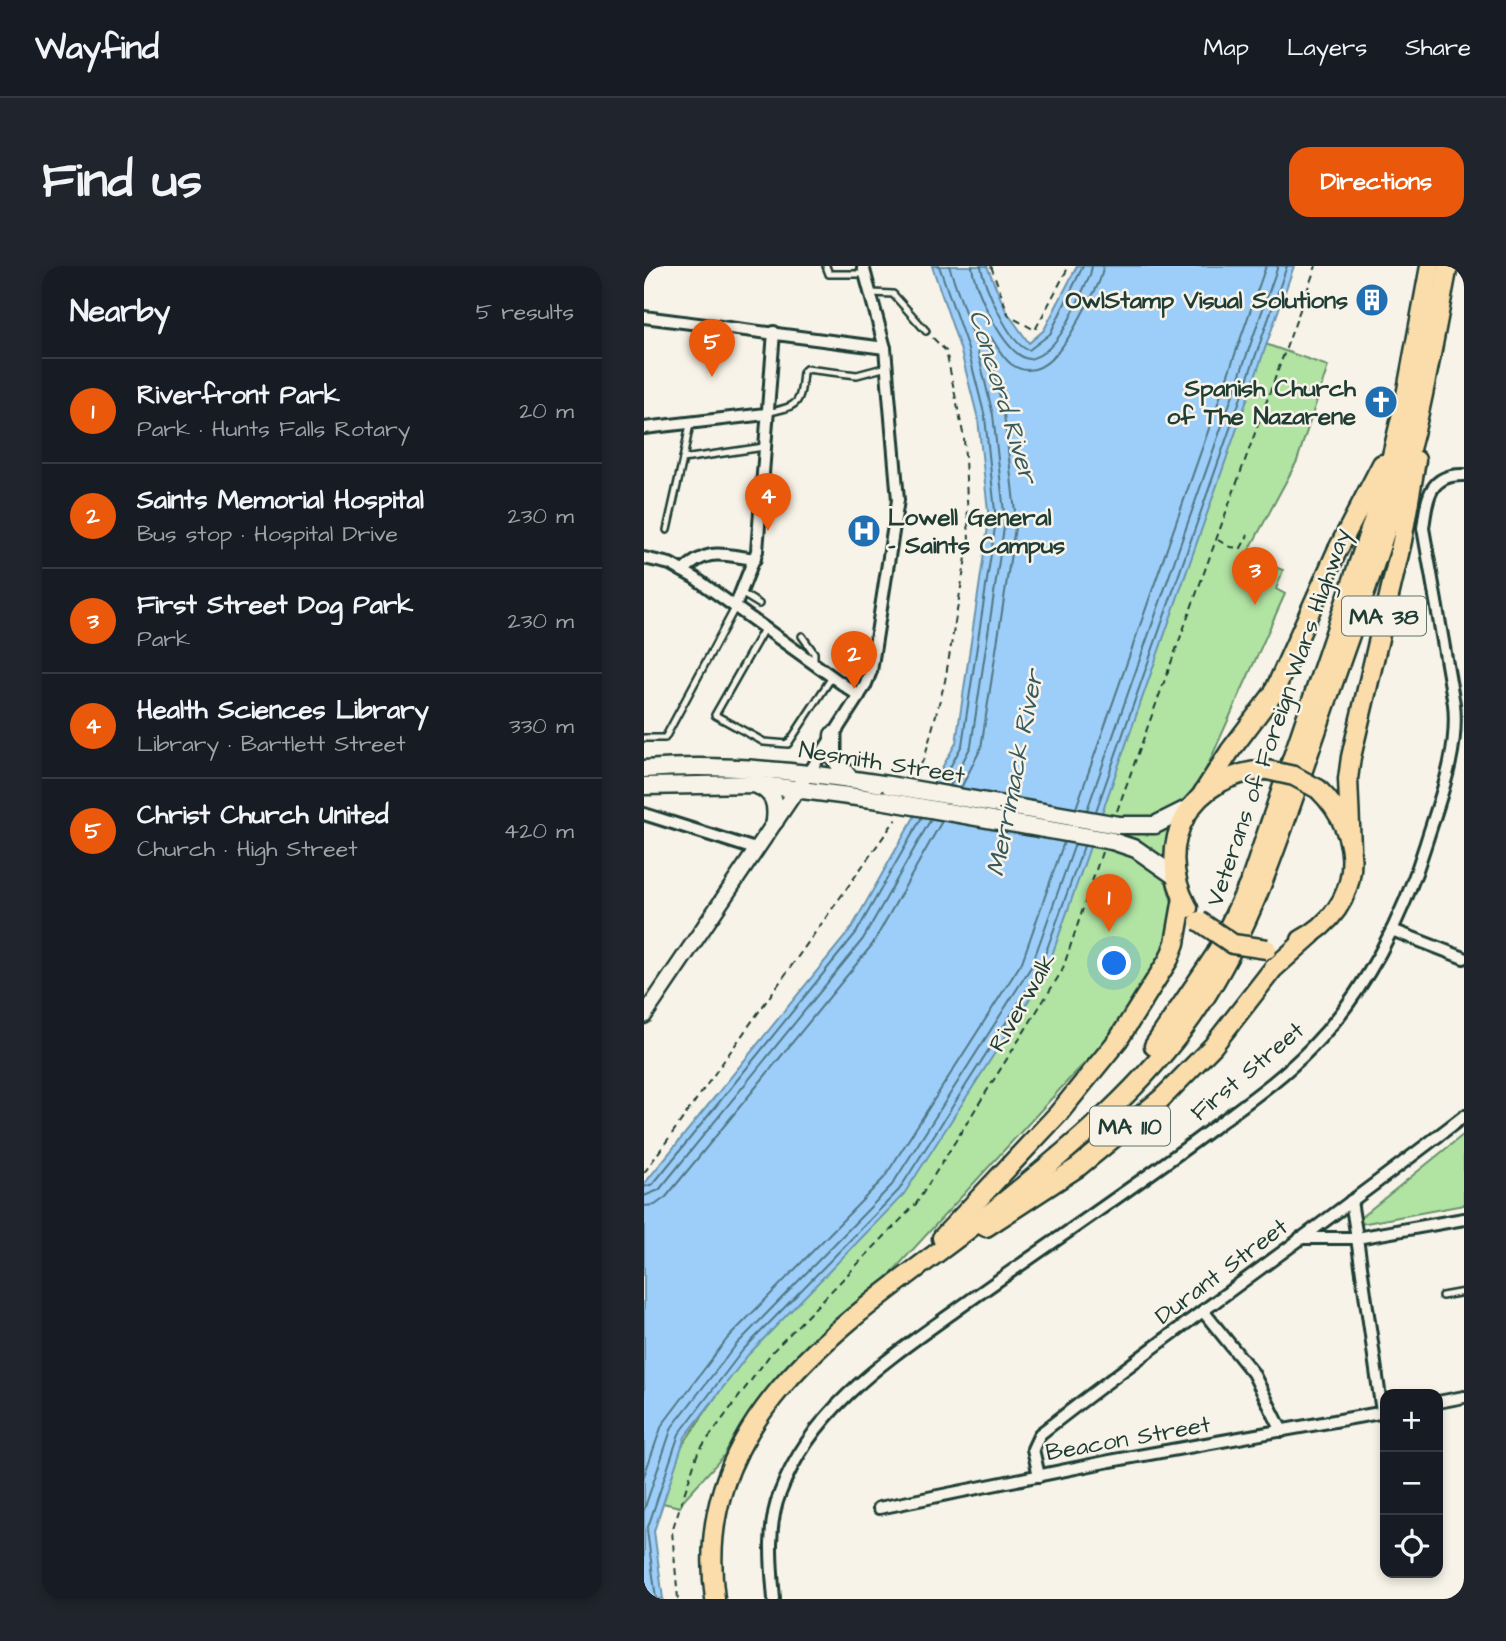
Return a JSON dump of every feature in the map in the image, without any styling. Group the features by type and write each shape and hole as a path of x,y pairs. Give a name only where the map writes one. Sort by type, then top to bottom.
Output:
{"main road":[{"name":"Veterans of Foreign Wars Highway","path":"715,1599 712,1565 715,1521 726,1474 744,1438 769,1401 800,1367 1123,1080 1164,1033 1216,954 1251,880 1375,517 1399,429 1430,266"},
{"name":"Veterans of Foreign Wars Highway","path":"910,1272 994,1210 1111,1108 1167,1049 1222,971 1245,928 1273,856 1384,533 1426,384 1448,266"},
{"name":"MA 38","path":"1351,848 1348,779 1351,757 1406,521 1426,384"},
{"name":"MA 38","path":"1203,793 1277,687 1337,551 1399,429"},
{"path":"833,735 833,756 850,779"},
{"name":"Nesmith Street","path":"644,769 706,766 809,773 889,785 1113,832 1176,877"},
{"name":"MA 110","path":"910,1272 1029,1201 1122,1132 1195,1066 1273,969 1330,918 1344,897 1351,873 1351,848 1343,821 1318,789 1294,776 1267,770 1239,773 1203,793 1191,807"},
{"name":"Nesmith Street","path":"644,786 755,784 798,788 1113,832 1155,825 1191,807"},
{"path":"755,784 771,794 776,808 775,821"},
{"path":"1176,877 1174,856 1177,836 1191,807"},
{"name":"MA 110","path":"910,1272 1058,1114 1118,1040 1175,943 1183,898 1176,877"},
{"path":"1183,898 1199,921 1233,944 1267,949 1290,945 1311,935"}],"street":[{"path":"644,1016 809,773 859,696 871,671 897,515 885,348 864,270"},
{"path":"644,317 885,348"},
{"path":"735,607 755,559 774,332"},
{"path":"644,428 766,414"},
{"name":"First Street","path":"774,1599 771,1554 778,1495 796,1460 821,1422 844,1395 908,1343 1180,1153 1274,1081 1310,1049 1332,1024 1366,976 1392,930 1419,866 1438,808 1456,723 1423,528 1429,492 1441,479 1464,475"},
{"path":"683,571 697,557 708,553 755,559"},
{"path":"644,558 670,564 683,571 859,696"},
{"path":"644,814 755,849"},
{"path":"1392,930 1464,958"},
{"name":"Durant Street","path":"1038,1476 1033,1449 1040,1433 1464,1116"},
{"path":"1352,1201 1380,1389"},
{"path":"1300,1238 1357,1238 1464,1219"},
{"path":"1203,1311 1253,1373 1282,1431"},
{"path":"1443,1401 1464,1397"},
{"name":"Beacon Street","path":"879,1508 1380,1413"}],"lane":[{"path":"826,266 829,274 864,270"},
{"path":"872,293 893,294 926,331"},
{"path":"766,414 795,406 801,399 803,372 806,369 857,375 887,368"},
{"path":"667,530 691,423"},
{"path":"683,459 764,447"},
{"path":"741,593 759,604"},
{"path":"644,738 665,738 735,607"},
{"path":"765,628 715,715 764,743 788,744 832,677"},
{"path":"802,636 814,653 814,664"},
{"path":"1442,1296 1464,1292"}],"path":[{"path":"991,266 1006,312 1035,330 1069,266"},
{"name":"Riverwalk","path":"678,1599 672,1531 698,1452 772,1352 916,1205 1062,971 1315,266"},
{"path":"1217,539 1230,547 1241,548 1248,536"}],"green space":[{"path":"1251,339 1328,366 1297,461 1246,556 1283,570 1276,589 1285,594 1162,867 1173,906 1169,958 1149,998 1074,1074 685,1498 680,1507 650,1500 659,1479 735,1369"},
{"path":"1464,1134 1464,1205 1350,1226"}],"water":[{"path":"932,266 987,266 1006,311 1029,343 1044,330 1077,266 1294,266 1045,975 904,1194 748,1355 685,1437 654,1531 663,1599 644,1599 644,1184 851,929 956,743 989,520 978,419 960,348"}],"place":[{"name":"OwlStamp Visual Solutions","path":"1372,300"},
{"name":"Christ Church United","path":"712,377"},
{"name":"Spanish Church of The Nazarene","path":"1381,402"},
{"name":"Health Sciences Library","path":"768,531"},
{"name":"Lowell General - Saints Campus","path":"864,531"},
{"name":"First Street Dog Park","path":"1255,605"},
{"name":"Saints Memorial Hospital","path":"854,689"},
{"name":"Riverfront Park","path":"1109,932"}],"water label":[{"name":"Concord River","path":"1004,396"},
{"name":"Merrimack River","path":"1014,773"}]}
